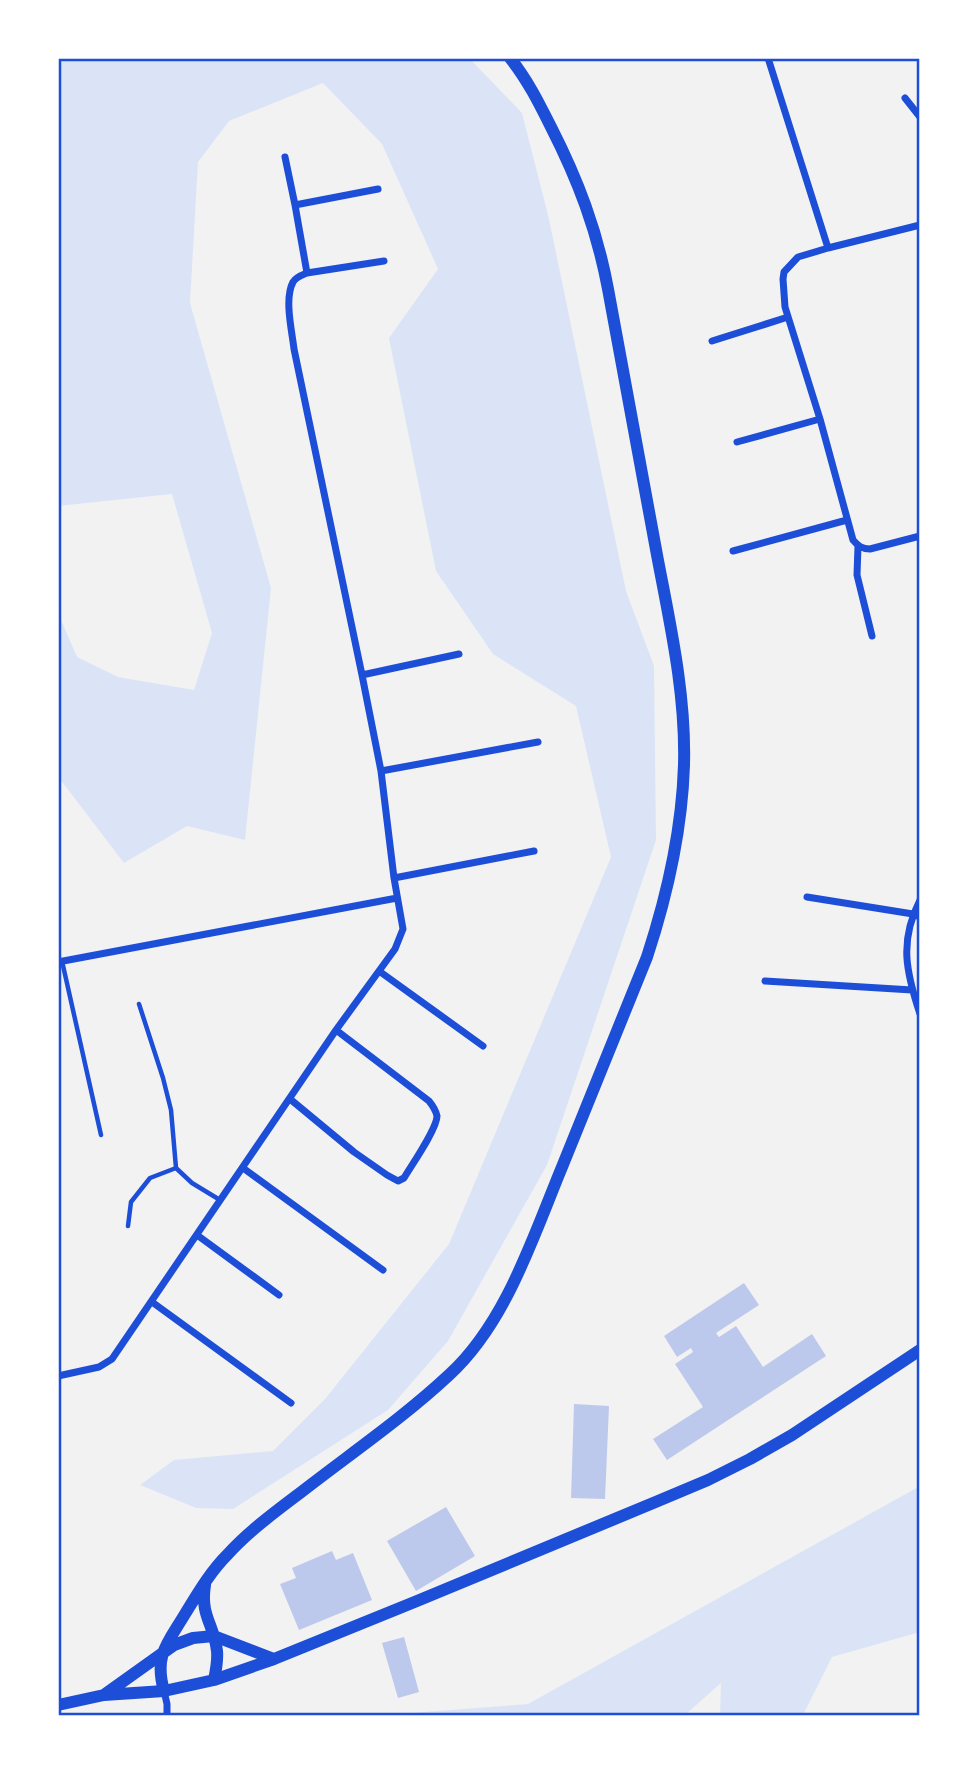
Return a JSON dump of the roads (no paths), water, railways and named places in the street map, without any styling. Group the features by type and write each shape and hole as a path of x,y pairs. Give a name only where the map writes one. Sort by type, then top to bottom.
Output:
{"main road":[{"path":"164,1691 159,1674 162,1653 206,1580 227,1555 286,1503 443,1381 468,1355 484,1333 504,1300 530,1244 647,957 660,916 681,809 684,765 684,729 675,652 611,302 597,241 587,208 563,151 533,92 510,58"},
{"path":"58,1705 104,1695 164,1691 214,1680 274,1659 708,1480 792,1435 920,1350"},
{"path":"206,1580 203,1603 218,1658 214,1680"},
{"path":"104,1695 174,1645 204,1636 214,1636 274,1659"}],"street":[{"path":"768,58 828,248"},
{"path":"905,98 920,117"},
{"path":"285,157 307,273"},
{"path":"295,205 378,190"},
{"path":"920,225 798,257 785,272 783,279 788,317 820,419 853,540 863,549 870,549 920,536"},
{"path":"58,1376 99,1367 112,1359 336,1030 395,949 403,929 381,771 294,349 289,312 293,281 298,276 384,261"},
{"path":"712,341 788,317"},
{"path":"737,442 820,419"},
{"path":"733,551 847,520"},
{"path":"858,546 857,575 872,636"},
{"path":"362,675 459,654"},
{"path":"381,771 538,742"},
{"path":"394,878 534,851"},
{"path":"807,897 917,916"},
{"path":"60,962 397,898"},
{"path":"920,900 917,916 907,934 906,951 907,971 920,1014"},
{"path":"379,971 483,1046"},
{"path":"765,981 916,995"},
{"path":"289,1099 354,1152 393,1179 398,1181 404,1178 436,1122 434,1107 336,1030"},
{"path":"243,1168 383,1270"},
{"path":"197,1235 279,1295"},
{"path":"152,1302 291,1404"},
{"path":"164,1691 167,1715"}],"lane":[{"path":"60,962 100,1135"},
{"path":"139,1004 171,1110 176,1168 192,1183 220,1201"},
{"path":"128,1226 131,1202 150,1178 176,1168"}]}
